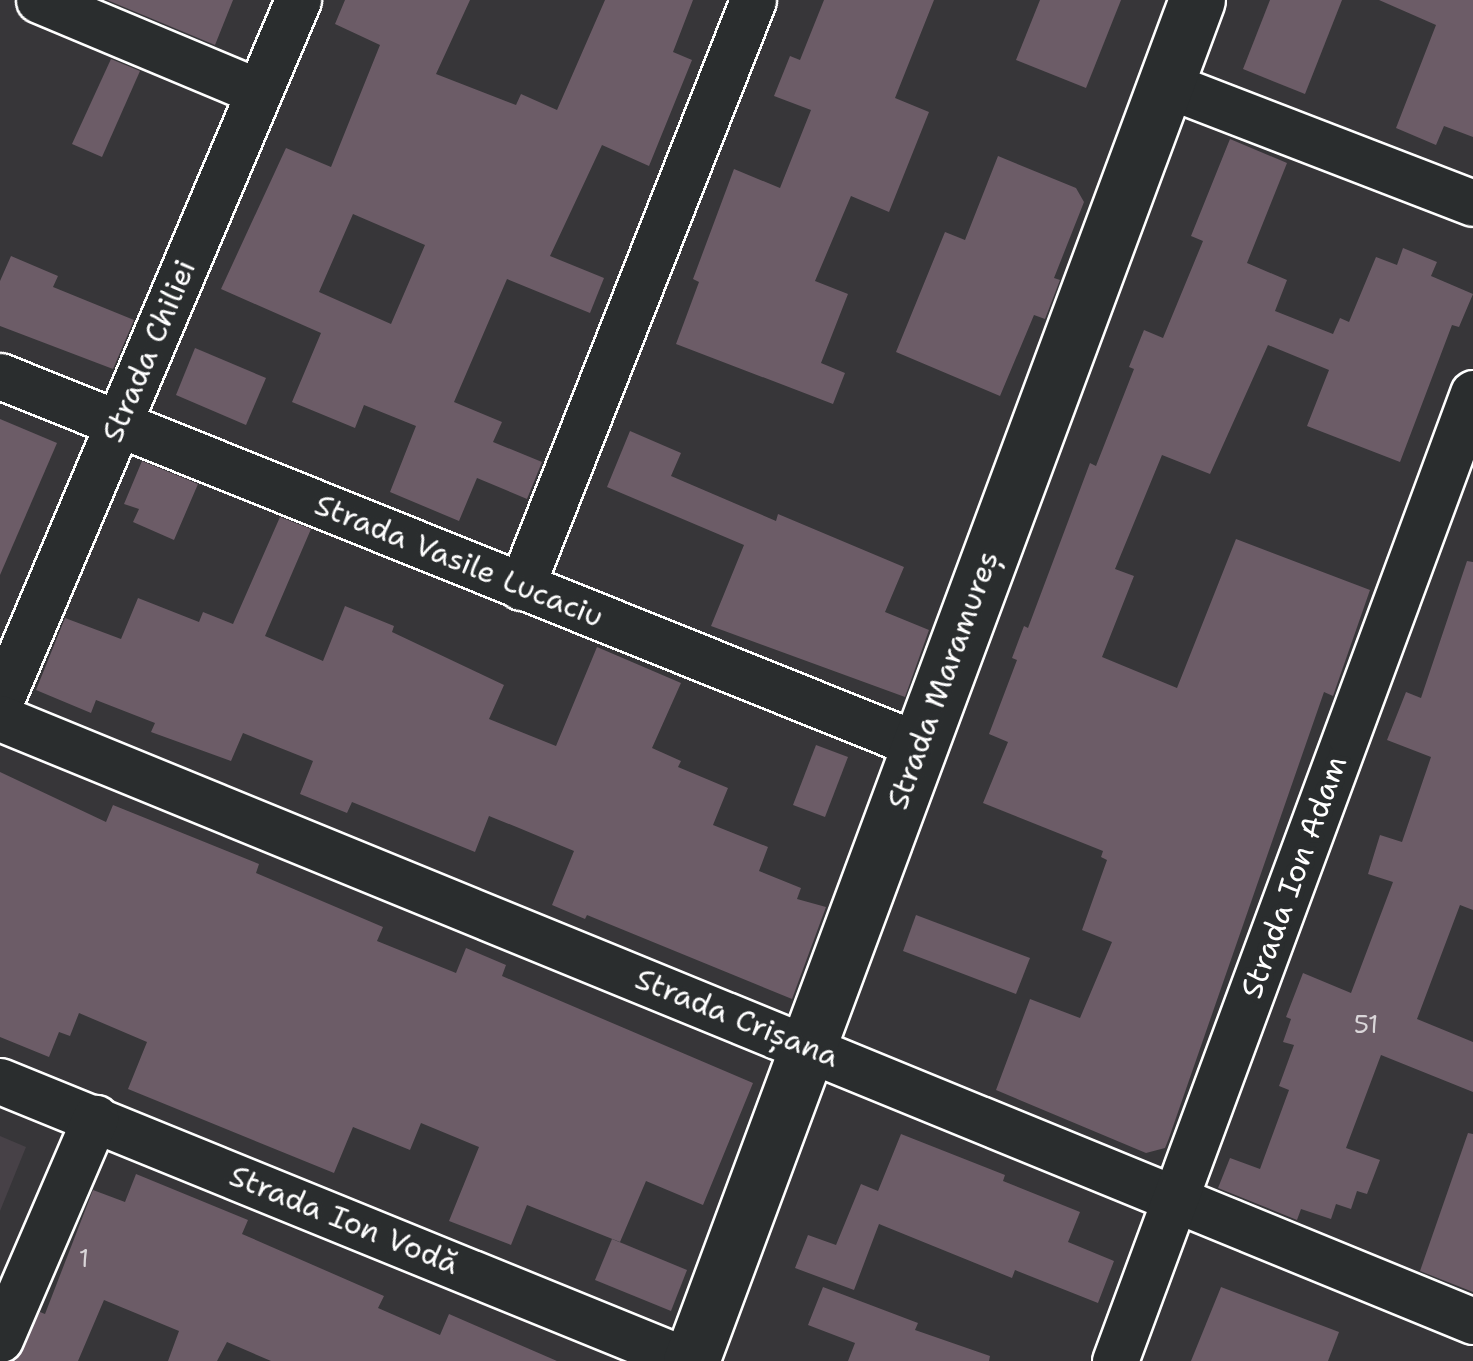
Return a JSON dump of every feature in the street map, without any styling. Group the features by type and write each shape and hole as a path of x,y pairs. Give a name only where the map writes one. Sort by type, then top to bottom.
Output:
{"street":[{"path":"40,0 259,92"},
{"name":"Strada Chiliei","path":"0,702 298,0"},
{"path":"521,586 754,0"},
{"name":"Strada Maramureș","path":"690,1361 1197,0"},
{"path":"1166,84 1473,203"},
{"name":"Strada Vasile Lucaciu","path":"0,376 918,745"},
{"name":"Strada Ion Adam","path":"1114,1361 1473,394"},
{"name":"Strada Crișana","path":"0,718 1473,1320"},
{"name":"Strada Ion Vodă","path":"0,1080 690,1361"},
{"path":"0,1339 95,1118"}],"shaded area":[{"path":"0,1136 26,1147 0,1211"}],"building":[{"path":"107,0 233,0 215,45"},
{"path":"345,0 470,0 436,74 516,105 521,94 557,110 605,0 693,0 673,52 692,60 649,166 602,145 550,256 604,278 590,313 507,279 454,402 502,422 493,442 542,462 527,499 477,478 459,521 390,492 416,426 364,405 355,428 292,402 321,333 221,289 286,148 331,167 380,45 335,24","holes":["353,214 425,245 391,324 319,292"]},
{"path":"824,0 934,0 895,98 929,112 889,212 851,196 815,281 848,294 821,363 845,373 833,404 676,344 699,282 693,279 734,169 780,188 811,110 774,96 790,56 800,60"},
{"path":"1040,0 1121,0 1086,88 1016,60"},
{"path":"1270,0 1342,0 1305,94 1243,69"},
{"path":"1379,0 1473,0 1473,137 1444,126 1436,145 1396,128 1436,25"},
{"path":"111,59 140,71 102,157 72,144"},
{"path":"1230,139 1287,163 1247,263 1287,280 1275,311 1333,334 1340,318 1349,322 1376,257 1397,265 1403,248 1437,262 1431,276 1473,294 1459,327 1452,325 1400,462 1307,426 1329,370 1268,345 1210,474 1162,455 1115,569 1134,576 1102,657 1177,688 1236,539 1370,590 1333,696 1324,692 1169,1138 1165,1148 1146,1153 996,1090 1030,999 1080,1018 1112,942 1082,930 1107,860 1101,857 1103,851 983,803 1008,742 989,734 1017,660 1012,658 1024,626 1028,628 1090,463 1096,466 1134,369 1129,367 1144,330 1163,338 1203,241 1191,236"},
{"path":"998,156 1076,188 1084,202 1054,278 1060,280 1045,319 1034,315 1000,396 896,352 945,232 965,240"},
{"path":"11,256 58,276 53,287 134,320 113,369 0,326 0,281"},
{"path":"195,348 266,378 246,425 176,395"},
{"path":"0,419 57,443 0,575"},
{"path":"630,431 681,453 671,476 776,521 778,514 904,567 885,612 929,630 905,697 711,626 744,545 607,487"},
{"path":"142,461 198,484 174,540 133,522 139,509 124,504"},
{"path":"280,517 311,529 265,636 323,661 345,606 394,626 392,632 504,685 489,719 556,746 597,647 681,683 652,748 681,761 678,767 728,788 713,825 768,847 759,871 801,888 797,899 826,907 792,999 587,915 585,919 552,905 574,851 519,828 489,816 475,852 352,802 347,813 300,794 313,761 243,733 231,761 151,732 155,723 96,700 91,713 36,690 65,618 121,639 138,598 199,622 203,612 233,624"},
{"path":"1467,561 1473,562 1473,910 1460,905 1417,1019 1473,1042 1473,1092 1381,1055 1346,1148 1380,1160 1367,1194 1357,1191 1351,1209 1336,1204 1331,1219 1301,1209 1297,1220 1218,1188 1230,1158 1260,1169 1289,1090 1279,1086 1294,1045 1283,1042 1291,1019 1286,1017 1303,973 1351,993 1393,882 1368,874 1380,835 1402,842 1431,757 1387,740 1406,692 1421,698"},
{"path":"816,745 848,757 825,817 793,805"},
{"path":"0,772 106,822 113,805 259,864 256,873 383,927 377,941 456,973 466,948 506,965 502,976 753,1083 703,1205 646,1181 620,1242 527,1205 511,1245 449,1221 479,1147 421,1123 410,1150 353,1127 334,1173 128,1089 147,1042 79,1013 70,1036 59,1032 49,1057 0,1037"},
{"path":"916,915 1030,958 1016,994 903,951"},
{"path":"1468,1133 1473,1134 1473,1292 1420,1271"},
{"path":"901,1134 1005,1175 1003,1181 1080,1212 1068,1242 1114,1261 1098,1303 1015,1270 1012,1278 879,1224 854,1290 795,1268 808,1235 836,1245 861,1184 878,1191"},
{"path":"136,1174 248,1220 242,1234 384,1296 378,1308 440,1335 449,1314 557,1361 271,1361 227,1342 217,1361 168,1361 179,1331 104,1300 78,1361 15,1361 40,1312 45,1314 93,1190 125,1202"},
{"path":"612,1239 687,1270 671,1311 595,1280"},
{"path":"823,1287 918,1323 915,1330 990,1356 989,1361 848,1361 855,1343 808,1325"},
{"path":"1221,1287 1339,1332 1328,1361 1191,1361"}]}
